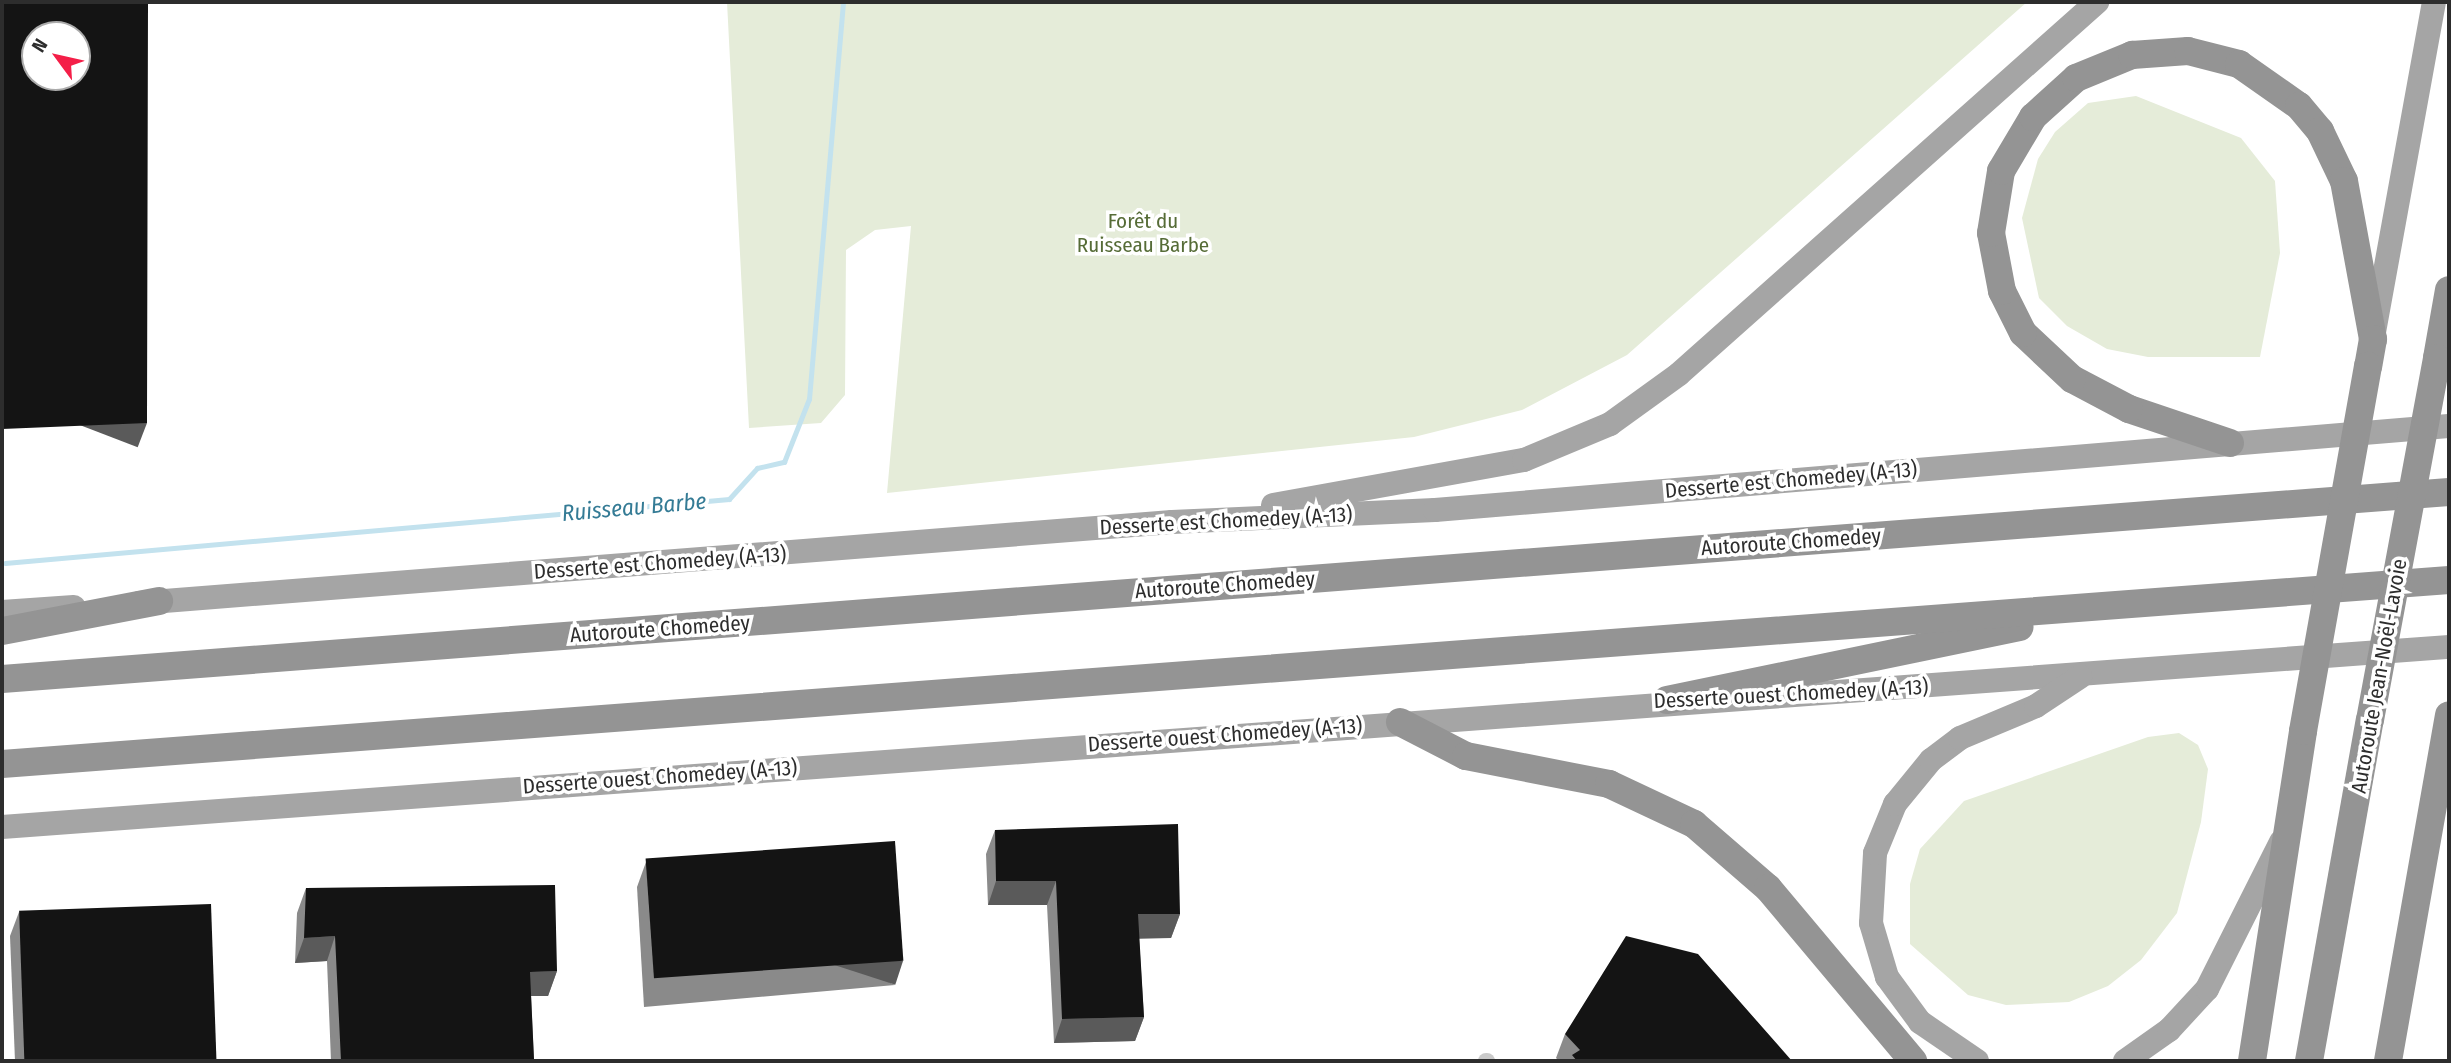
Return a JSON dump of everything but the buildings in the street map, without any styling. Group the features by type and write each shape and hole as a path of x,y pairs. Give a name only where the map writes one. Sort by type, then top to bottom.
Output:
{"highway":[{"path":"2230,443 2093,392 2036,348 2011,312 1993,254 1995,191 2020,134 2062,88 2113,61 2170,51 2239,64 2286,93 2320,131 2344,181 2370,353 2284,835 2252,1061"},
{"name":"Autoroute Jean-Noël-Lavoie","path":"2309,1061 2449,290"},
{"name":"Autoroute Chomedey","path":"2,679 2449,492"},
{"path":"2,764 2449,580"},
{"path":"2,631 159,601"},
{"path":"1667,701 1891,658 2105,606"},
{"path":"2388,1061 2449,715"},
{"path":"1400,722 1466,756 1609,784 1694,824 1768,888 1913,1061"}],"main road":[{"path":"1172,522 1497,466 1564,447 1610,424 1679,374 2096,2"},
{"path":"2370,353 2434,2"},
{"name":"Desserte est Chomedey (A-13)","path":"2,612 1172,522 1475,507 2449,426"},
{"name":"Desserte ouest Chomedey (A-13)","path":"2,827 1667,701 2084,675 2449,647"},
{"path":"1977,1061 1920,1022 1887,977 1871,923 1875,853 1895,804 1931,760 1960,738 2036,706 2084,675"},
{"path":"2125,1061 2169,1030 2207,989 2284,835"}],"green space":[{"name":"Forêt du Ruisseau Barbe","path":"727,2 2027,2 1627,355 1522,410 1414,437 887,493 911,226 875,230 846,250 845,395 821,423 749,428"},
{"path":"2136,96 2241,138 2275,181 2280,253 2260,357 2148,357 2107,349 2067,326 2039,298 2022,218 2038,159 2055,132 2088,103"},
{"path":"2179,733 2198,745 2208,769 2201,822 2177,913 2141,960 2108,986 2069,1002 2006,1005 1968,995 1910,944 1910,884 1920,849 1964,801 2148,737"}],"waterway":[{"name":"Ruisseau Barbe","path":"5,563 729,499 757,468 784,462 809,399 843,2"}]}
